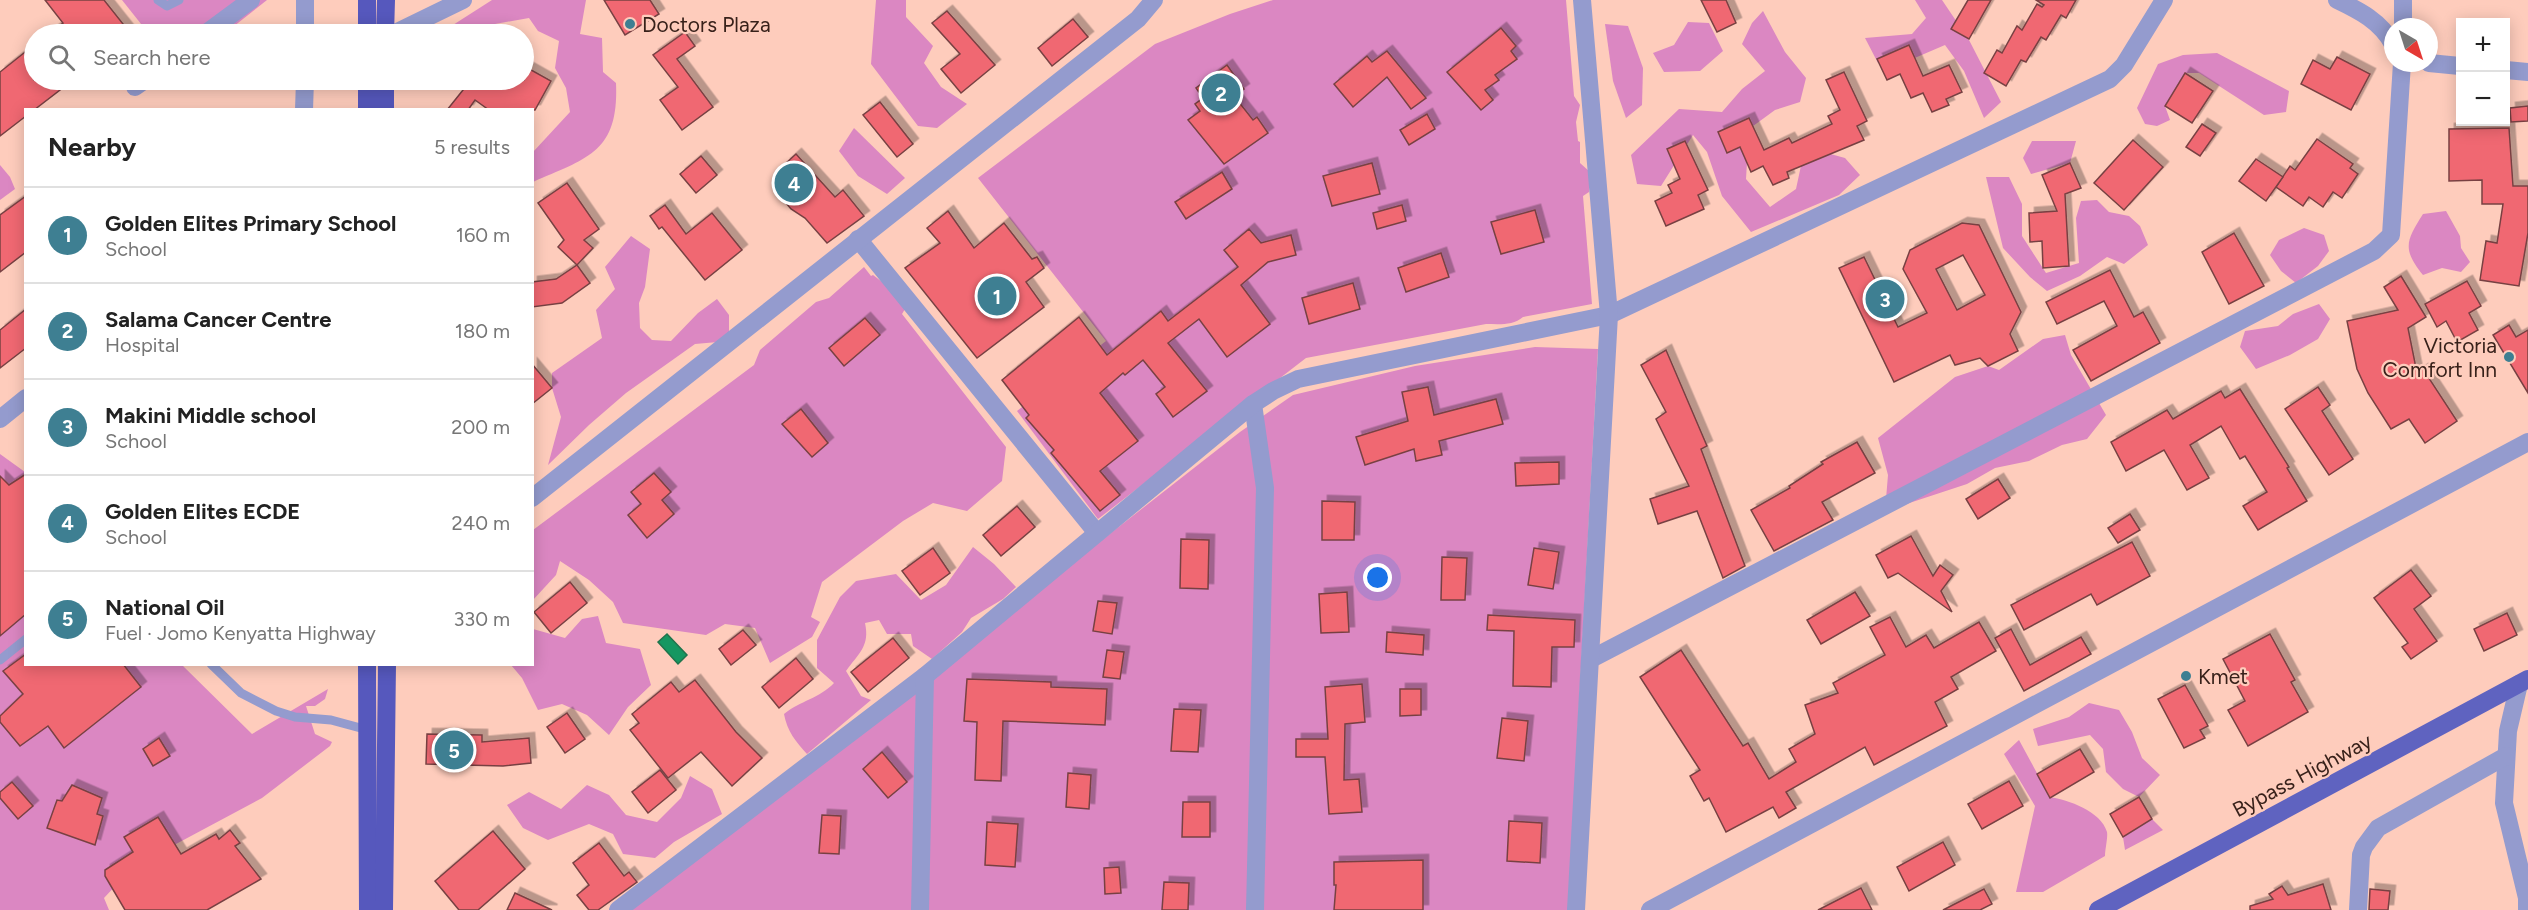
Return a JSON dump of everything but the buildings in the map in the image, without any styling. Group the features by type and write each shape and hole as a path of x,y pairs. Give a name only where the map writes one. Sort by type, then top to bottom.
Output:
{"highway":[{"path":"367,0 367,24"},
{"path":"385,24 386,0"},
{"path":"367,90 367,108"},
{"path":"385,90 385,108"},
{"path":"367,666 368,910"},
{"path":"384,910 387,666"}],"main road":[{"name":"Bypass Highway","path":"2098,910 2523,682"}],"street":[{"path":"219,24 251,0"},
{"path":"305,0 305,24"},
{"path":"414,24 463,0"},
{"path":"534,496 1138,19 1154,0"},
{"path":"1576,910 1609,315 1582,0"},
{"path":"618,910 925,676 1253,404 1298,380 1609,315 2098,86 2110,79 2124,65 2164,0"},
{"path":"2337,0 2365,14 2384,30"},
{"path":"2403,0 2403,18"},
{"path":"2438,64 2456,66"},
{"path":"2510,70 2528,72"},
{"path":"1591,659 2374,251 2391,235 2394,217 2402,72"},
{"path":"303,108 304,90"},
{"path":"858,239 1097,533"},
{"path":"0,419 24,400"},
{"path":"1253,404 1265,488 1255,910"},
{"path":"1650,910 2528,442"},
{"path":"920,910 925,676"},
{"path":"2523,682 2508,731 2504,803 2527,902"},
{"path":"2358,910 2361,855 2378,828 2506,756"}],"lane":[{"path":"158,0 167,6 179,0"},
{"path":"0,660 24,641"},
{"path":"213,666 241,693 276,711 295,717 331,720 368,730"}],"shaded area":[{"path":"122,0 267,0 237,24 141,24"},
{"path":"492,0 586,0 580,34 602,38 603,72 616,83 616,106 606,138 584,158 534,182 534,151 570,112 566,88 555,68 559,41 538,31 529,18 495,24 454,24"},
{"path":"876,0 906,0 906,17 933,46 924,63 941,87 967,104 937,128 918,126 871,64"},
{"path":"1273,0 1566,0 1574,96 1580,105 1576,122 1580,142 1580,163 1590,172 1589,192 1583,196 1592,304 1523,317 1510,323 1486,324 1306,358 1098,519 1017,411 1106,341 978,178 1155,44 1230,14"},
{"path":"1915,0 1942,0 1969,40 2001,102 1984,118 1964,71 1945,45 1910,60 1878,63 1865,38 1912,34 1926,18"},
{"path":"1763,11 1785,52 1806,78 1800,102 1775,110 1749,129 1746,179 1770,207 1796,189 1805,147 1845,158 1860,175 1839,195 1751,232 1722,196 1707,152 1693,135 1661,186 1637,184 1631,155 1679,109 1722,112 1742,89 1765,71 1742,44 1752,23"},
{"path":"1688,22 1709,23 1723,51 1700,71 1664,72 1653,53 1674,45"},
{"path":"1605,24 1628,26 1643,68 1642,105 1626,118 1613,81"},
{"path":"2217,53 2289,91 2286,112 2264,115 2199,73 2186,73 2165,106 2170,120 2157,126 2145,124 2137,108 2158,64 2183,55"},
{"path":"854,128 905,178 887,194 858,176 839,151"},
{"path":"2032,141 2076,141 2070,163 2031,174 2023,158"},
{"path":"0,165 10,177 15,189 0,200"},
{"path":"1986,177 2009,177 2022,204 2022,236 2046,273 2079,263 2076,218 2081,201 2097,200 2109,212 2129,216 2140,226 2148,245 2124,264 2107,257 2080,276 2047,291 2030,277 2003,248"},
{"path":"2446,211 2460,236 2461,248 2470,262 2461,272 2442,268 2423,275 2409,251 2410,238 2423,214"},
{"path":"2304,228 2324,235 2329,251 2318,266 2296,283 2281,271 2270,255 2279,240"},
{"path":"631,236 650,249 645,287 639,303 640,328 652,340 671,341 698,313 717,299 729,315 729,341 695,344 626,393 548,465 561,417 552,388 552,373 602,338 596,310 615,289 605,267"},
{"path":"864,267 871,276 873,275 894,291 905,309 902,314 1006,447 1002,481 967,511 933,503 903,521 822,582 811,617 820,622 812,637 770,663 755,628 725,624 706,635 623,623 613,602 589,580 560,561 556,575 534,599 534,529 754,365 760,350 816,302 829,298"},
{"path":"2319,304 2330,319 2318,339 2290,355 2256,369 2240,347 2245,331 2278,326 2293,314"},
{"path":"2065,335 2071,355 2106,415 2087,439 2062,445 2029,461 1995,468 1967,484 1885,511 1888,475 1878,438 1955,377 1988,366 1999,370 2043,339"},
{"path":"1535,347 1598,349 1568,910 629,910 1240,432 1293,395 1415,366"},
{"path":"0,454 24,471 24,666 183,666 252,734 328,689 325,699 315,706 306,706 315,734 332,742 330,746 262,798 133,867 104,898 109,910 0,910"},
{"path":"973,547 994,564 1016,587 1003,599 971,618 962,632 932,659 913,646 911,634 887,634 879,620 865,623 865,644 846,671 861,696 871,700 807,754 792,736 784,714 823,692 834,683 817,668 817,640 840,597 856,581 896,574 921,600 946,585"},
{"path":"598,616 606,643 640,649 651,685 628,707 609,735 587,715 562,704 538,710 522,678 512,666 534,666 534,629 565,638 582,619"},
{"path":"667,634 687,655 678,664 658,642"},
{"path":"2089,703 2119,710 2132,732 2142,758 2160,775 2139,797 2123,789 2106,772 2103,749 2090,735 2038,746 2033,729 2069,717"},
{"path":"2019,740 2050,797 2091,812 2104,825 2107,832 2105,856 2043,892 2016,892 2035,806 2004,754"},
{"path":"690,776 712,789 722,814 674,842 655,858 623,854 613,834 589,824 548,840 523,828 507,805 529,792 561,809 587,785 609,795 626,815 657,822 681,798"},
{"path":"2152,819 2163,830 2125,850 2123,837"}],"place":[{"name":"Doctors Plaza","path":"630,24"},
{"name":"Salama Cancer Centre","path":"1221,93"},
{"name":"Golden Elites ECDE","path":"794,183"},
{"name":"Golden Elites Primary School","path":"997,296"},
{"name":"Makini Middle school","path":"1885,299"},
{"name":"Victoria Comfort Inn","path":"2509,357"},
{"name":"Kmet","path":"2186,676"},
{"name":"National Oil","path":"454,750"}]}
